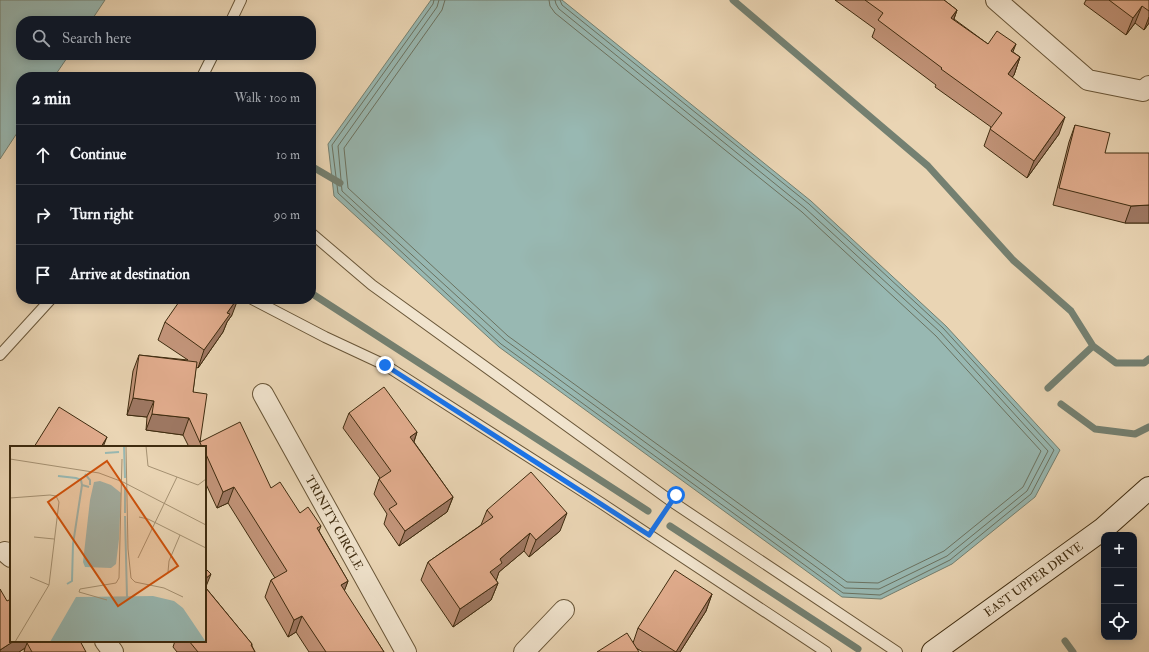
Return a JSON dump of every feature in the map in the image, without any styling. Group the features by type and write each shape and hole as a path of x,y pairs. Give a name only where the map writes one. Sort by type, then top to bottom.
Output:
{"main road":[{"name":"EAST UPPER DRIVE","path":"933,652 1103,529 1149,488"}],"street":[{"path":"996,0 1088,80 1146,89"},
{"name":"TRINITY CIRCLE","path":"262,394 406,652"},
{"path":"524,652 564,610"},
{"path":"106,642 114,652"}],"lane":[{"path":"233,16 241,0"},
{"path":"205,72 211,60"},
{"path":"316,237 372,285 674,498 897,652"},
{"path":"0,355 46,304"},
{"path":"262,304 325,337 385,365 649,535 826,652"}],"path":[{"path":"649,535 674,498"}],"water":[{"path":"0,0 105,0 94,16 16,16 16,60 66,60 57,72 16,72 16,135 0,159"},
{"path":"431,0 562,0 811,201 946,326 1060,450 1035,497 952,564 881,599 842,597 499,347 334,196 328,144"}],"building":[{"path":"865,0 944,0 957,10 951,18 988,44 997,31 1016,44 1011,51 1020,57 1008,74 1065,117 1034,161 990,129 1002,113 941,69 942,68 878,20 883,13"},
{"path":"1109,0 1149,0 1149,11 1142,6 1133,18"},
{"path":"1075,125 1110,133 1105,153 1149,153 1149,205 1131,206 1059,188"},
{"path":"178,304 233,304 227,313 230,314 204,350 165,322"},
{"path":"139,355 197,362 193,392 207,394 200,442 240,422 271,488 280,482 300,513 308,507 321,526 317,528 348,581 341,585 384,652 326,652 302,616 294,620 271,580 287,571 234,487 223,492 206,454 206,446 202,446 189,418 152,414 154,401 133,398"},
{"path":"384,387 417,432 410,437 453,497 405,531 389,509 397,504 379,479 391,471 349,413"},
{"path":"59,407 107,437 102,446 35,446"},
{"path":"531,472 567,513 536,540 530,533 500,559 502,563 490,572 498,583 460,609 428,562 493,517 487,510"},
{"path":"206,569 211,574 206,578"},
{"path":"675,570 712,594 676,652 638,628"},
{"path":"206,588 252,644 251,645 255,652 198,652 190,642 206,642"},
{"path":"0,589 7,601 10,600 10,642 12,642 0,650"},
{"path":"627,633 639,652 597,652"},
{"path":"81,642 86,652 32,652 27,643"}],"waterway":[{"path":"733,0 928,166 1013,260 1071,311 1093,346"},
{"path":"316,169 340,183"},
{"path":"316,296 648,511"},
{"path":"1048,388 1093,346 1116,363 1144,363 1149,359"},
{"path":"1061,404 1095,429 1135,434 1149,427"},
{"path":"670,526 858,649"},
{"path":"1065,641 1073,652"}],"route":[{"path":"385,365 649,535 676,495"}]}
